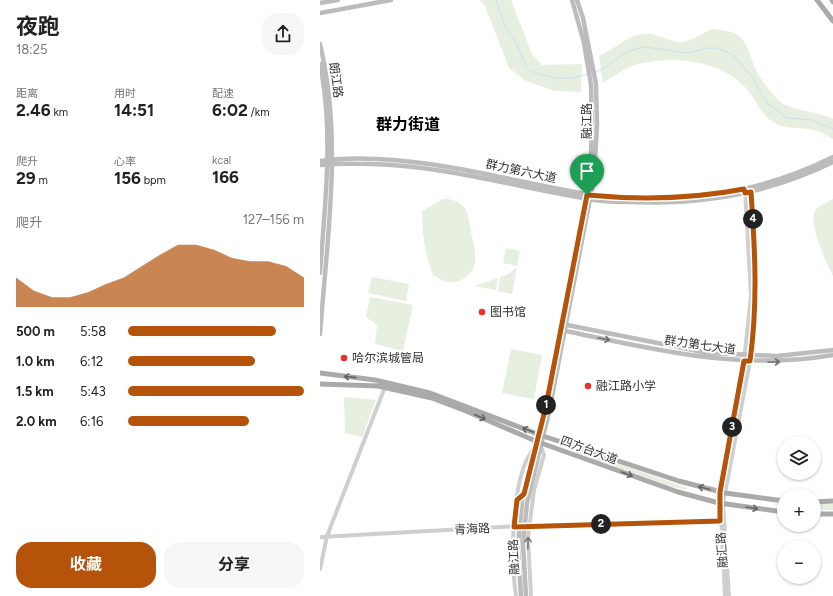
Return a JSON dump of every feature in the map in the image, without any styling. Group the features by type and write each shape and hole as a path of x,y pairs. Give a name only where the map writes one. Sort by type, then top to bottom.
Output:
{"main road":[{"path":"320,3 338,0"},
{"path":"320,13 391,0"},
{"name":"融江路","path":"572,0 592,71"},
{"name":"融江路","path":"526,596 523,564 524,494 542,435 566,331 597,146 594,84 577,0"},
{"path":"817,0 833,21"},
{"name":"朗江路","path":"320,44 329,92 330,162 320,334"},
{"name":"朗江路","path":"320,64 325,99 330,162 320,273"},
{"name":"群力第六大道","path":"750,190 833,157"},
{"name":"群力第六大道","path":"320,161 402,165 454,172 589,197 673,202 750,190 791,179 833,162"},
{"name":"群力第六大道","path":"320,165 330,162"},
{"name":"融江路","path":"542,435 589,197"},
{"name":"群力第七大道","path":"567,325 708,353 777,356 833,350"},
{"name":"群力第七大道","path":"566,331 712,359 778,362 833,355"},
{"name":"四方台大道","path":"320,373 375,380 430,393 542,435 679,481 722,492 777,500"},
{"name":"四方台大道","path":"320,384 358,384 385,387 452,405 539,444 665,488 721,503 777,511"},
{"name":"融江路","path":"521,596 518,559 530,486 539,444"},
{"path":"821,502 833,502"},
{"path":"821,514 833,514"}],"street":[{"path":"721,503 748,355 756,291 750,190"},
{"path":"745,191 751,280 748,355"},
{"path":"320,569 327,536 385,387"},
{"path":"523,526 544,455 539,444 529,454 527,459 517,500 523,526 531,596"},
{"path":"517,500 524,494"},
{"name":"融汇路","path":"721,503 720,521 725,596"},
{"name":"融汇路","path":"721,503 729,596"},
{"path":"516,596 513,569 526,510"},
{"name":"青海路","path":"320,536 523,526 720,521"}],"green space":[{"path":"480,0 511,0 532,54 542,65 582,64 581,92 555,91 526,81 509,68 485,6"},
{"path":"712,29 724,30 733,33 743,40 747,46 758,74 766,86 783,104 833,119 833,139 815,130 785,127 773,122 764,114 745,87 722,70 709,65 680,60 665,60 637,64 603,83 599,56 631,37 647,34 682,42 691,40"},
{"path":"443,199 457,202 466,210 475,250 473,270 462,280 452,282 447,282 433,275 423,236 422,211"},
{"path":"833,199 833,276 820,245 813,220 815,211"},
{"path":"506,248 520,251 517,266 503,263"},
{"path":"517,267 512,294 498,291 500,277 509,274"},
{"path":"372,277 409,284 406,301 368,293"},
{"path":"498,278 496,290 474,286"},
{"path":"370,297 413,305 403,351 375,344 377,325 366,317"},
{"path":"511,349 542,355 534,399 502,393"},
{"path":"344,397 376,400 362,437 345,433"},
{"path":"575,451 604,458 687,488 686,490 664,485 574,453"},
{"path":"821,504 833,504 833,510 821,510"}],"waterway":[{"path":"496,0 506,29 516,42 527,69 542,75 557,78 572,78 588,74"},
{"path":"595,72 603,69 628,51 645,47 687,53 708,48 717,48 733,55 753,78 768,104 787,118 812,120 833,129"}],"place":[{"name":"图书馆","path":"482,312"},
{"name":"哈尔滨城管局","path":"344,358"},
{"name":"融江路小学","path":"588,386"}],"district":[{"name":"群力街道","path":"408,124"}],"route":[{"path":"744,189 745,193 751,192 756,269 754,329 750,361 744,361 720,492 720,521 514,527 517,500 524,494 540,435 587,195 652,199 697,196 744,189"}]}
